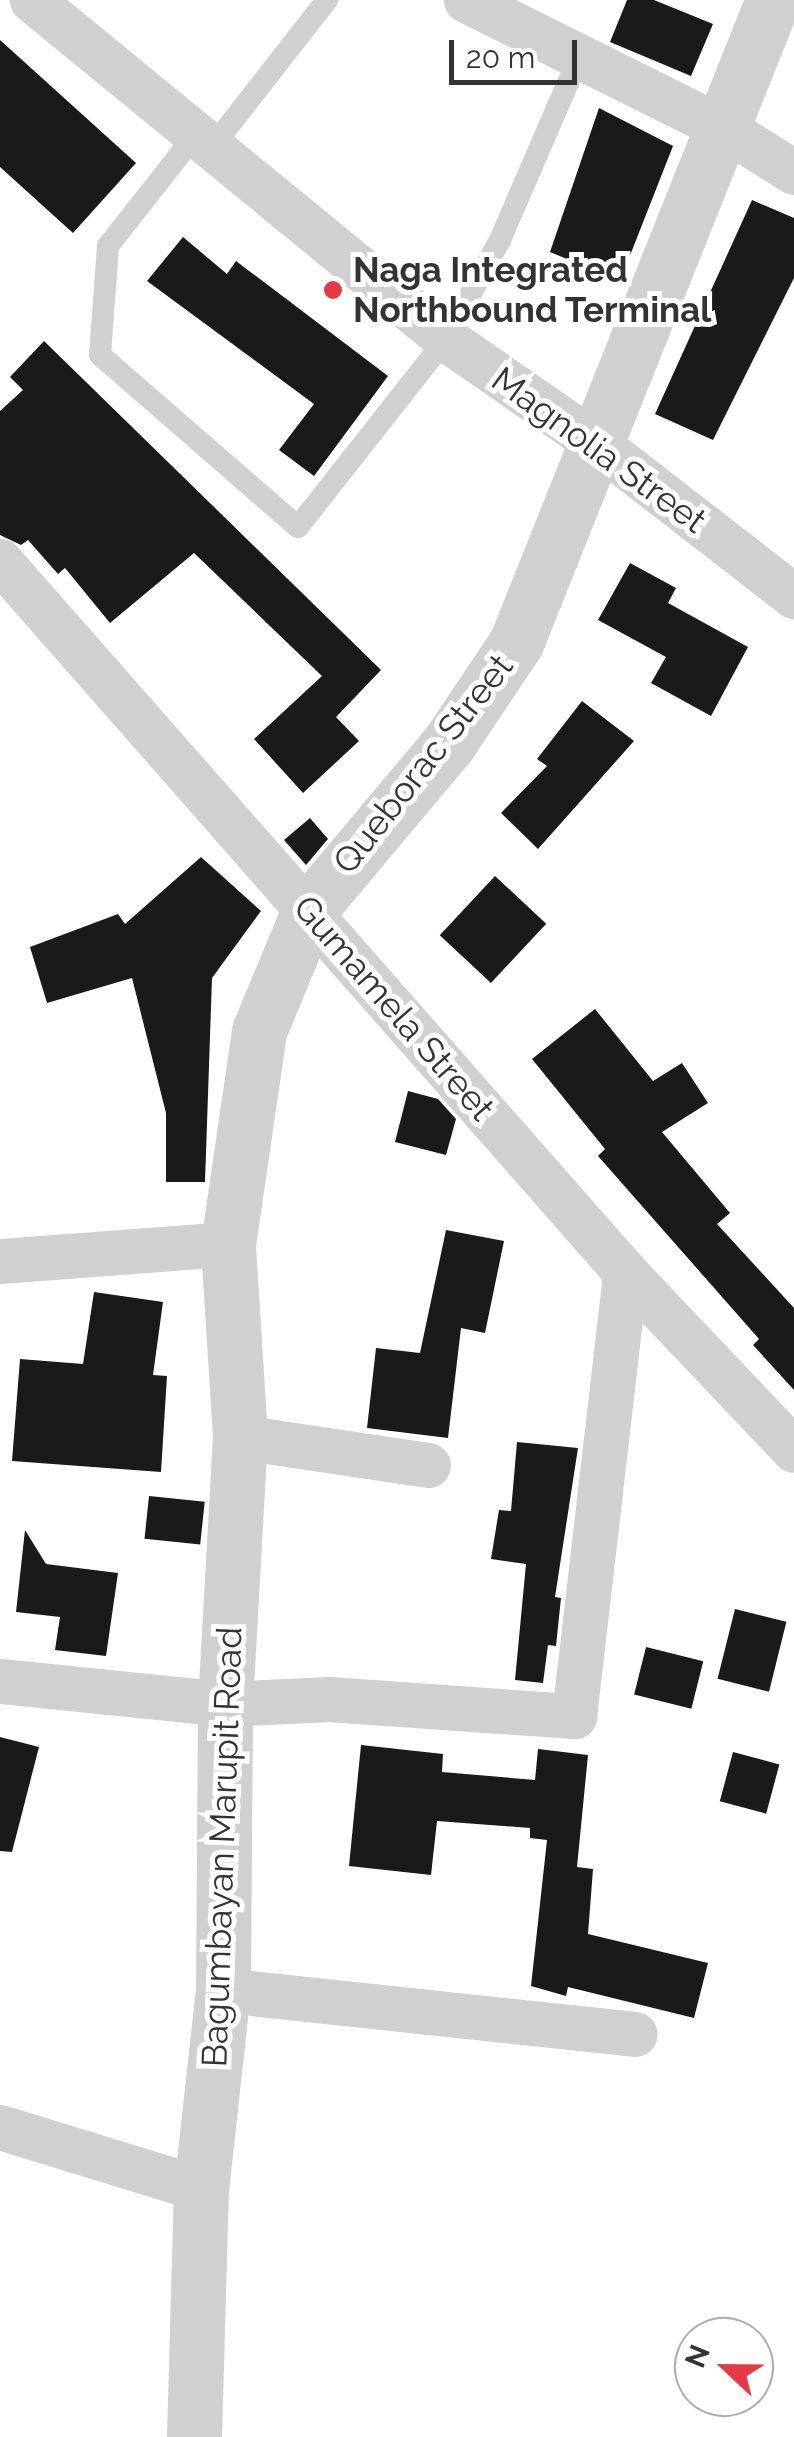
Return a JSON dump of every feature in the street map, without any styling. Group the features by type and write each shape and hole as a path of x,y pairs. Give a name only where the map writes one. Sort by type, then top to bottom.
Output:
{"street":[{"name":"Magnolia Street","path":"32,0 201,145 446,340 599,445 794,596"},
{"path":"466,0 577,62 725,130 794,172"},
{"name":"Queborac Street","path":"240,1437 228,1244 259,1031 309,910 448,743 516,644 725,130 773,0"},
{"name":"Gumamela Street","path":"0,560 625,1272 794,1450"},
{"path":"0,1261 228,1244"},
{"path":"0,1681 226,1704 328,1699 574,1716 625,1272"},
{"path":"240,1437 428,1466"},
{"name":"Bagumbayan Marupit Road","path":"194,2437 202,2189 222,1990 226,1704 240,1437"},
{"path":"222,1990 634,2034"},
{"path":"0,2127 202,2189"}],"lane":[{"path":"327,0 108,246 100,355 298,527 446,340 500,240 577,62"}],"building":[{"path":"627,0 654,0 713,24 691,76 610,42"},
{"path":"0,40 136,163 73,233 0,167"},
{"path":"599,108 673,146 620,281 550,252"},
{"path":"752,200 794,218 794,278 713,440 655,414"},
{"path":"183,237 227,274 236,261 388,376 314,476 279,450 314,404 147,281"},
{"path":"44,341 381,670 336,717 359,741 303,793 254,739 322,676 194,553 110,623 65,568 58,574 28,540 21,545 0,535 0,411 23,390 10,377"},
{"path":"630,563 676,588 668,603 748,647 711,716 651,683 666,657 598,620"},
{"path":"582,701 634,741 538,849 501,813 547,766 537,759"},
{"path":"310,818 328,839 306,865 284,840"},
{"path":"201,857 261,911 212,978 205,1182 166,1182 166,1113 132,978 47,1003 30,947 118,914 125,924"},
{"path":"495,876 546,924 491,983 440,935"},
{"path":"595,1009 653,1081 682,1063 708,1103 662,1132 730,1213 717,1224 794,1308 794,1390 753,1345 759,1339 598,1156 605,1149 532,1059"},
{"path":"408,1091 438,1099 456,1119 446,1155 395,1142"},
{"path":"446,1230 504,1241 485,1333 461,1328 448,1438 367,1428 376,1348 420,1353"},
{"path":"94,1292 163,1302 153,1375 167,1376 161,1472 12,1461 20,1359 83,1364"},
{"path":"517,1442 578,1448 555,1597 561,1598 556,1646 548,1645 543,1683 515,1680 526,1564 491,1559 499,1510 511,1511"},
{"path":"149,1496 205,1502 200,1545 145,1539"},
{"path":"25,1530 46,1564 118,1573 106,1656 55,1650 60,1617 16,1612"},
{"path":"735,1609 786,1622 769,1692 718,1679"},
{"path":"646,1647 703,1661 691,1709 634,1695"},
{"path":"0,1737 39,1747 12,1852 0,1851"},
{"path":"361,1745 443,1754 442,1772 535,1780 538,1749 588,1755 577,1867 593,1869 588,1934 708,1963 694,2018 568,1987 566,1996 531,1986 547,1840 530,1838 530,1828 437,1821 431,1875 349,1866"},
{"path":"733,1752 779,1764 766,1814 720,1801"}],"place":[{"name":"Naga Integrated Northbound Terminal","path":"333,290"}]}
